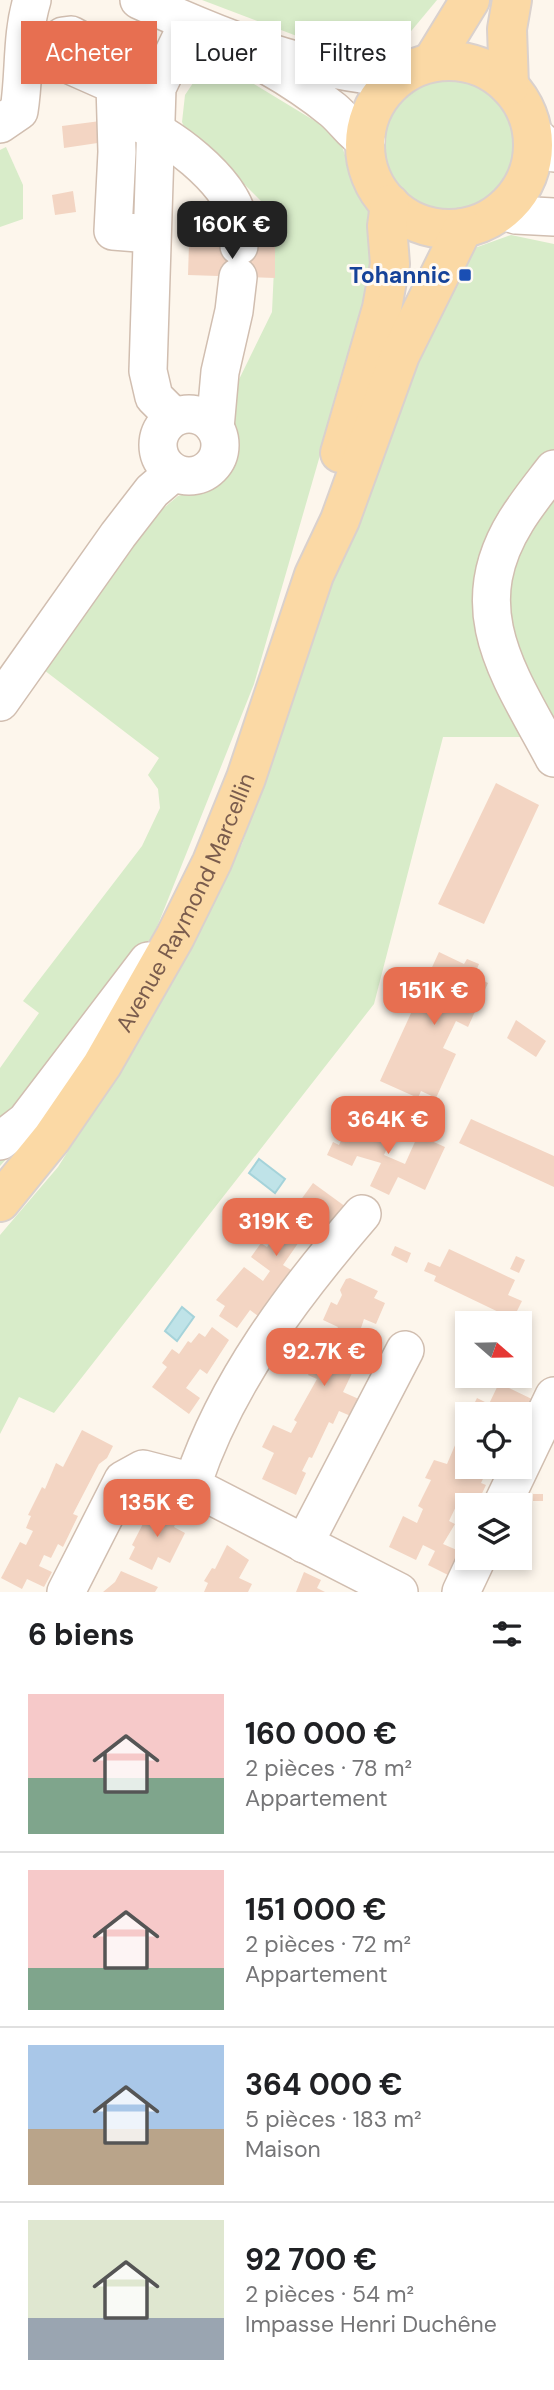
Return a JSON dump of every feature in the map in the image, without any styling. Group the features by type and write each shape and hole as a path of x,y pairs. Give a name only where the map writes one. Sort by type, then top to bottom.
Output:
{"main road":[{"path":"432,62 470,0"},
{"path":"509,86 507,29 512,0"},
{"path":"393,84 378,100 366,141 371,175 390,204 402,214 431,227 463,228 501,211 519,192 543,144 529,116 509,86 489,71 465,62 432,62 411,72"},
{"name":"Avenue Raymond Marcellin","path":"314,575 322,515 382,308 390,264 387,226 390,204"},
{"name":"Avenue Raymond Marcellin","path":"0,1202 52,1138 102,1065 175,937 212,862 246,778 314,575 340,520 409,333 463,228"}],"street":[{"path":"0,124 19,111 23,50 32,0"},
{"path":"139,0 184,21"},
{"path":"150,234 113,231 117,159 133,119 171,69"},
{"path":"281,74 303,86 336,113 354,134 366,141"},
{"path":"112,84 133,119 150,234 148,371 154,397 174,417"},
{"path":"133,119 195,159 230,199 239,219 234,311 220,372 215,428"},
{"path":"501,211 516,215 554,217"},
{"path":"189,414 204,418 215,428 220,439 215,463 196,476 173,473 164,465 157,444 165,424 174,417 189,414"},
{"path":"554,469 514,523 497,566 489,608 499,652 554,758"},
{"path":"0,702 118,535 152,491 173,473"},
{"path":"0,1141 26,1121 141,967 175,937"},
{"path":"193,1482 205,1448 231,1394 318,1264 362,1214"},
{"path":"304,1544 405,1350"},
{"path":"508,1493 554,1395"},
{"path":"66,1592 123,1480 143,1469 193,1482 200,1490 399,1592"},
{"path":"461,1592 471,1570"}],"green space":[{"path":"202,0 437,0 411,31 411,21 295,21 295,35 281,30 281,21 257,21"},
{"path":"451,78 476,83 497,98 512,119 517,144 512,169 497,190 476,205 451,210 426,205 405,190 390,169 385,144 390,119 405,98 426,83"},
{"path":"192,84 254,84 333,132 343,149 355,187 370,215 375,233 366,296 254,684 153,937 46,1114 0,1166 0,1068 39,1013 23,1001 142,846 160,808 158,789 148,775 159,758 40,667 159,512 178,496 210,486 233,463 232,428 224,410 272,312 275,247 271,211 219,159 192,145 182,122 185,95"},
{"path":"6,147 23,185 23,219 0,227 0,150"},
{"path":"511,235 554,244 554,737 443,737 374,1004 54,1413 19,1397 0,1434 0,1235 58,1167 157,1010 242,844 414,348 472,249"}],"water":[{"path":"259,1159 285,1179 275,1193 249,1173"},
{"path":"182,1307 194,1317 177,1341 165,1331"}],"building":[{"path":"108,120 111,141 64,148 62,126"},
{"path":"73,191 76,212 55,215 52,195"},
{"path":"189,243 275,247 275,278 188,275"},
{"path":"496,783 539,805 484,924 438,904"},
{"path":"439,952 464,964 467,959 479,964 474,976 488,983 468,1027 456,1021 443,1048 456,1054 436,1098 421,1091 418,1098 380,1081"},
{"path":"516,1020 546,1041 536,1057 507,1038"},
{"path":"356,1118 393,1135 384,1155 405,1164 418,1135 445,1147 425,1190 398,1177 389,1195 370,1186 381,1163 357,1156 352,1166 327,1155 333,1142 339,1145"},
{"path":"471,1119 554,1156 554,1187 459,1143"},
{"path":"313,1183 346,1207 334,1225 322,1217 317,1224 311,1219 307,1224 310,1226 283,1265 291,1270 277,1290 283,1295 265,1321 250,1310 237,1328 219,1316 225,1306 216,1300 244,1267 263,1281 270,1271 251,1257 261,1243 267,1247 275,1236 278,1239 285,1229 276,1223 295,1198 300,1201"},
{"path":"257,1210 269,1218 263,1227 250,1219"},
{"path":"395,1246 411,1253 407,1263 391,1255"},
{"path":"449,1249 515,1280 508,1295 522,1301 517,1311 496,1311 434,1281 436,1276 424,1271 428,1262 440,1267"},
{"path":"516,1256 525,1260 519,1273 510,1269"},
{"path":"350,1278 378,1291 374,1298 385,1303 376,1324 364,1319 358,1337 364,1340 348,1367 354,1369 343,1392 361,1400 353,1417 339,1411 333,1424 329,1422 312,1458 309,1457 302,1471 306,1473 296,1495 262,1479 274,1453 262,1447 273,1425 291,1433 297,1422 294,1420 317,1379 308,1375 321,1350 327,1350 338,1327 323,1320 331,1302 337,1305 342,1295 340,1290 346,1279"},
{"path":"212,1327 229,1340 207,1374 200,1369 186,1388 200,1398 189,1414 152,1387 167,1367 162,1363 172,1349 179,1354 188,1341 191,1343 199,1333 205,1337"},
{"path":"497,1388 509,1388 538,1402 532,1415 532,1402 490,1402"},
{"path":"82,1430 113,1446 107,1458 99,1464 73,1514 78,1516 63,1547 58,1544 51,1558 44,1555 39,1566 52,1572 44,1587 27,1579 22,1589 1,1578 20,1542 26,1545 33,1531 26,1528 31,1516 28,1515 42,1487 45,1489 56,1463 63,1467"},
{"path":"455,1445 455,1479 483,1479 481,1483 486,1485 482,1493 455,1493 455,1508 449,1521 455,1524 443,1544 455,1549 455,1570 458,1570 454,1578 428,1565 435,1551 423,1545 416,1560 389,1547 403,1516 417,1523 423,1509 418,1506 431,1480 425,1478 434,1460 447,1464"},
{"path":"533,1494 543,1494 543,1501 533,1501"},
{"path":"157,1504 171,1511 169,1516 177,1520 174,1527 185,1533 170,1563 158,1557 152,1570 129,1559 135,1547 132,1545 148,1514 151,1515"},
{"path":"227,1545 249,1560 239,1578 252,1584 248,1592 204,1592 208,1583 204,1581 212,1568 215,1569"},
{"path":"121,1571 158,1587 155,1592 103,1592 115,1582"},
{"path":"304,1572 321,1580 317,1588 325,1592 296,1592"}],"place":[{"name":"Tohannic","path":"465,275"}]}
